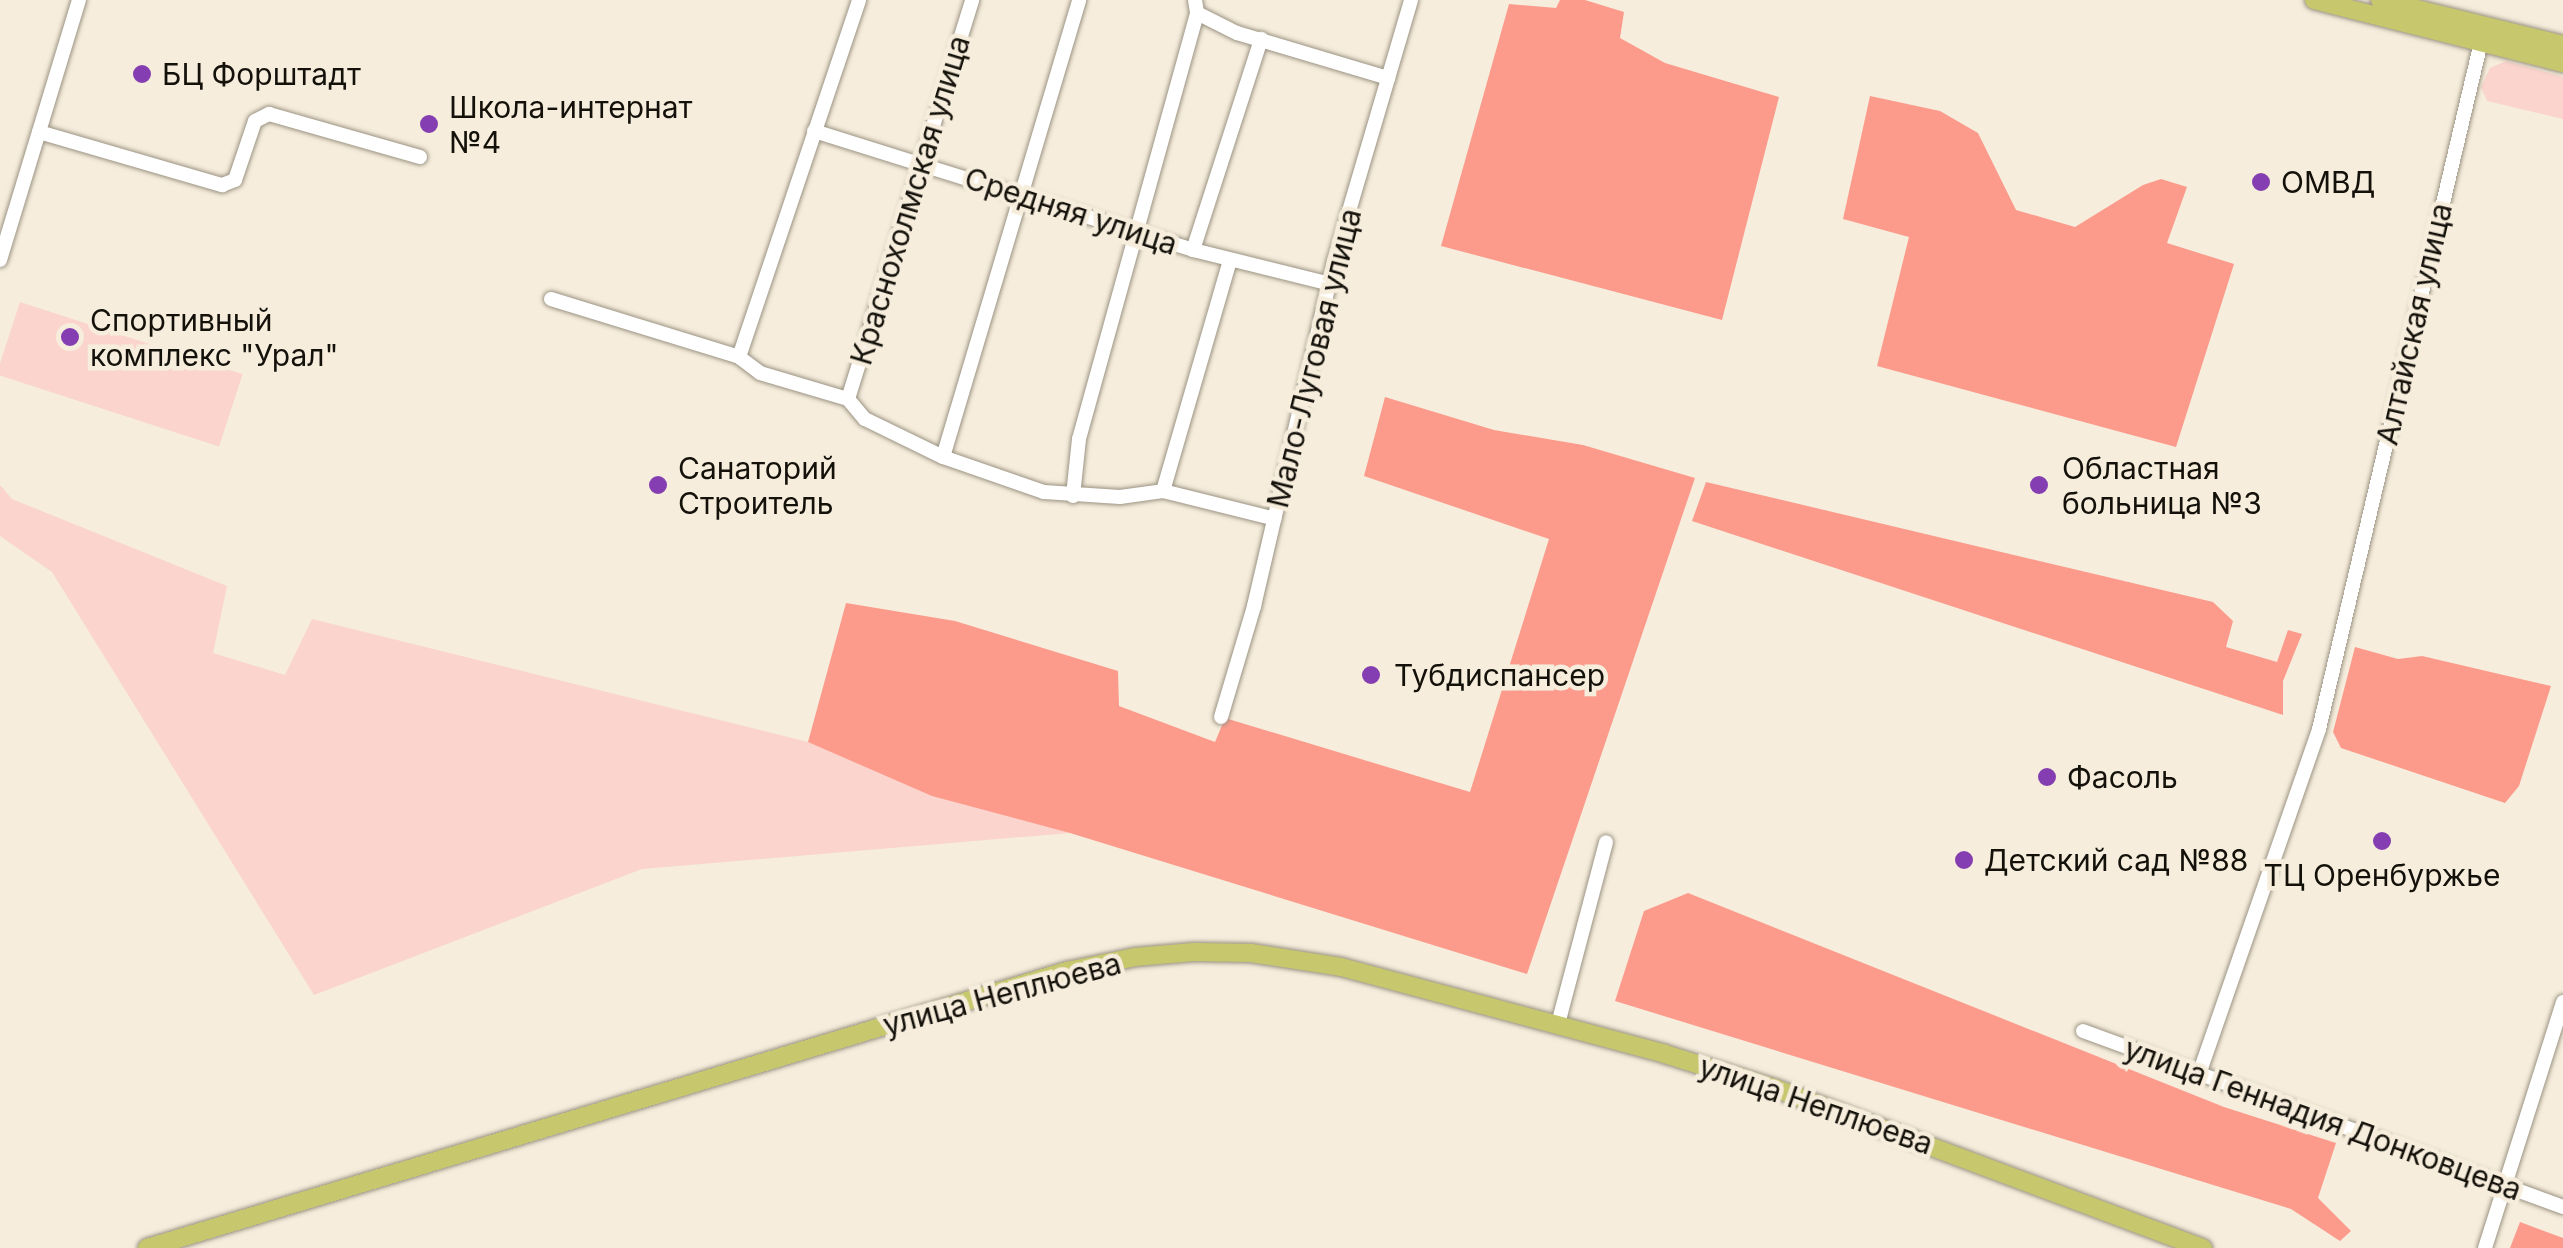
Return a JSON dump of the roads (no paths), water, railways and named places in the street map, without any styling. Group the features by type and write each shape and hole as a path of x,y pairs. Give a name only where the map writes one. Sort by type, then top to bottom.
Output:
{"main road":[{"path":"2380,0 2563,63"},
{"path":"2326,2 2483,34 2563,45"},
{"name":"улица Неплюева","path":"147,1248 985,995 1135,957 1224,952 1308,960 1558,1024 1777,1089 2203,1248"}],"street":[{"path":"0,260 79,0"},
{"path":"739,358 858,0"},
{"name":"Краснохолмская улица","path":"848,399 972,0"},
{"path":"943,457 1024,196 1079,0"},
{"name":"Мало-Луговая улица","path":"1221,718 1275,519 1330,284 1411,0"},
{"path":"1073,496 1078,440 1196,6 1261,40 1388,78"},
{"name":"Алтайская улица","path":"2199,1074 2312,752 2483,34"},
{"path":"1193,250 1261,40"},
{"path":"40,132 222,185 234,180 256,121 269,114 420,157"},
{"name":"Средняя улица","path":"814,131 1230,261 1330,284"},
{"path":"1163,491 1230,261"},
{"path":"550,299 739,358 760,372 848,399 865,420 943,457 1044,492 1123,497 1163,491 1275,519"},
{"path":"1558,1024 1606,842"},
{"path":"2486,1248 2563,1002"},
{"name":"улица Геннадия Донковцева","path":"2083,1031 2563,1207"}],"place":[{"name":"БЦ Форштадт","path":"142,74"},
{"name":"Школа-интернат №4","path":"429,124"},
{"name":"ОМВД","path":"2261,182"},
{"name":"Спортивный комплекс \"Урал\"","path":"70,337"},
{"name":"Санаторий Строитель","path":"658,485"},
{"name":"Областная больница №3","path":"2039,485"},
{"name":"Тубдиспансер","path":"1371,675"},
{"name":"Фасоль","path":"2047,777"},
{"name":"ТЦ Оренбуржье","path":"2382,841"},
{"name":"Детский сад №88","path":"1964,860"}]}
